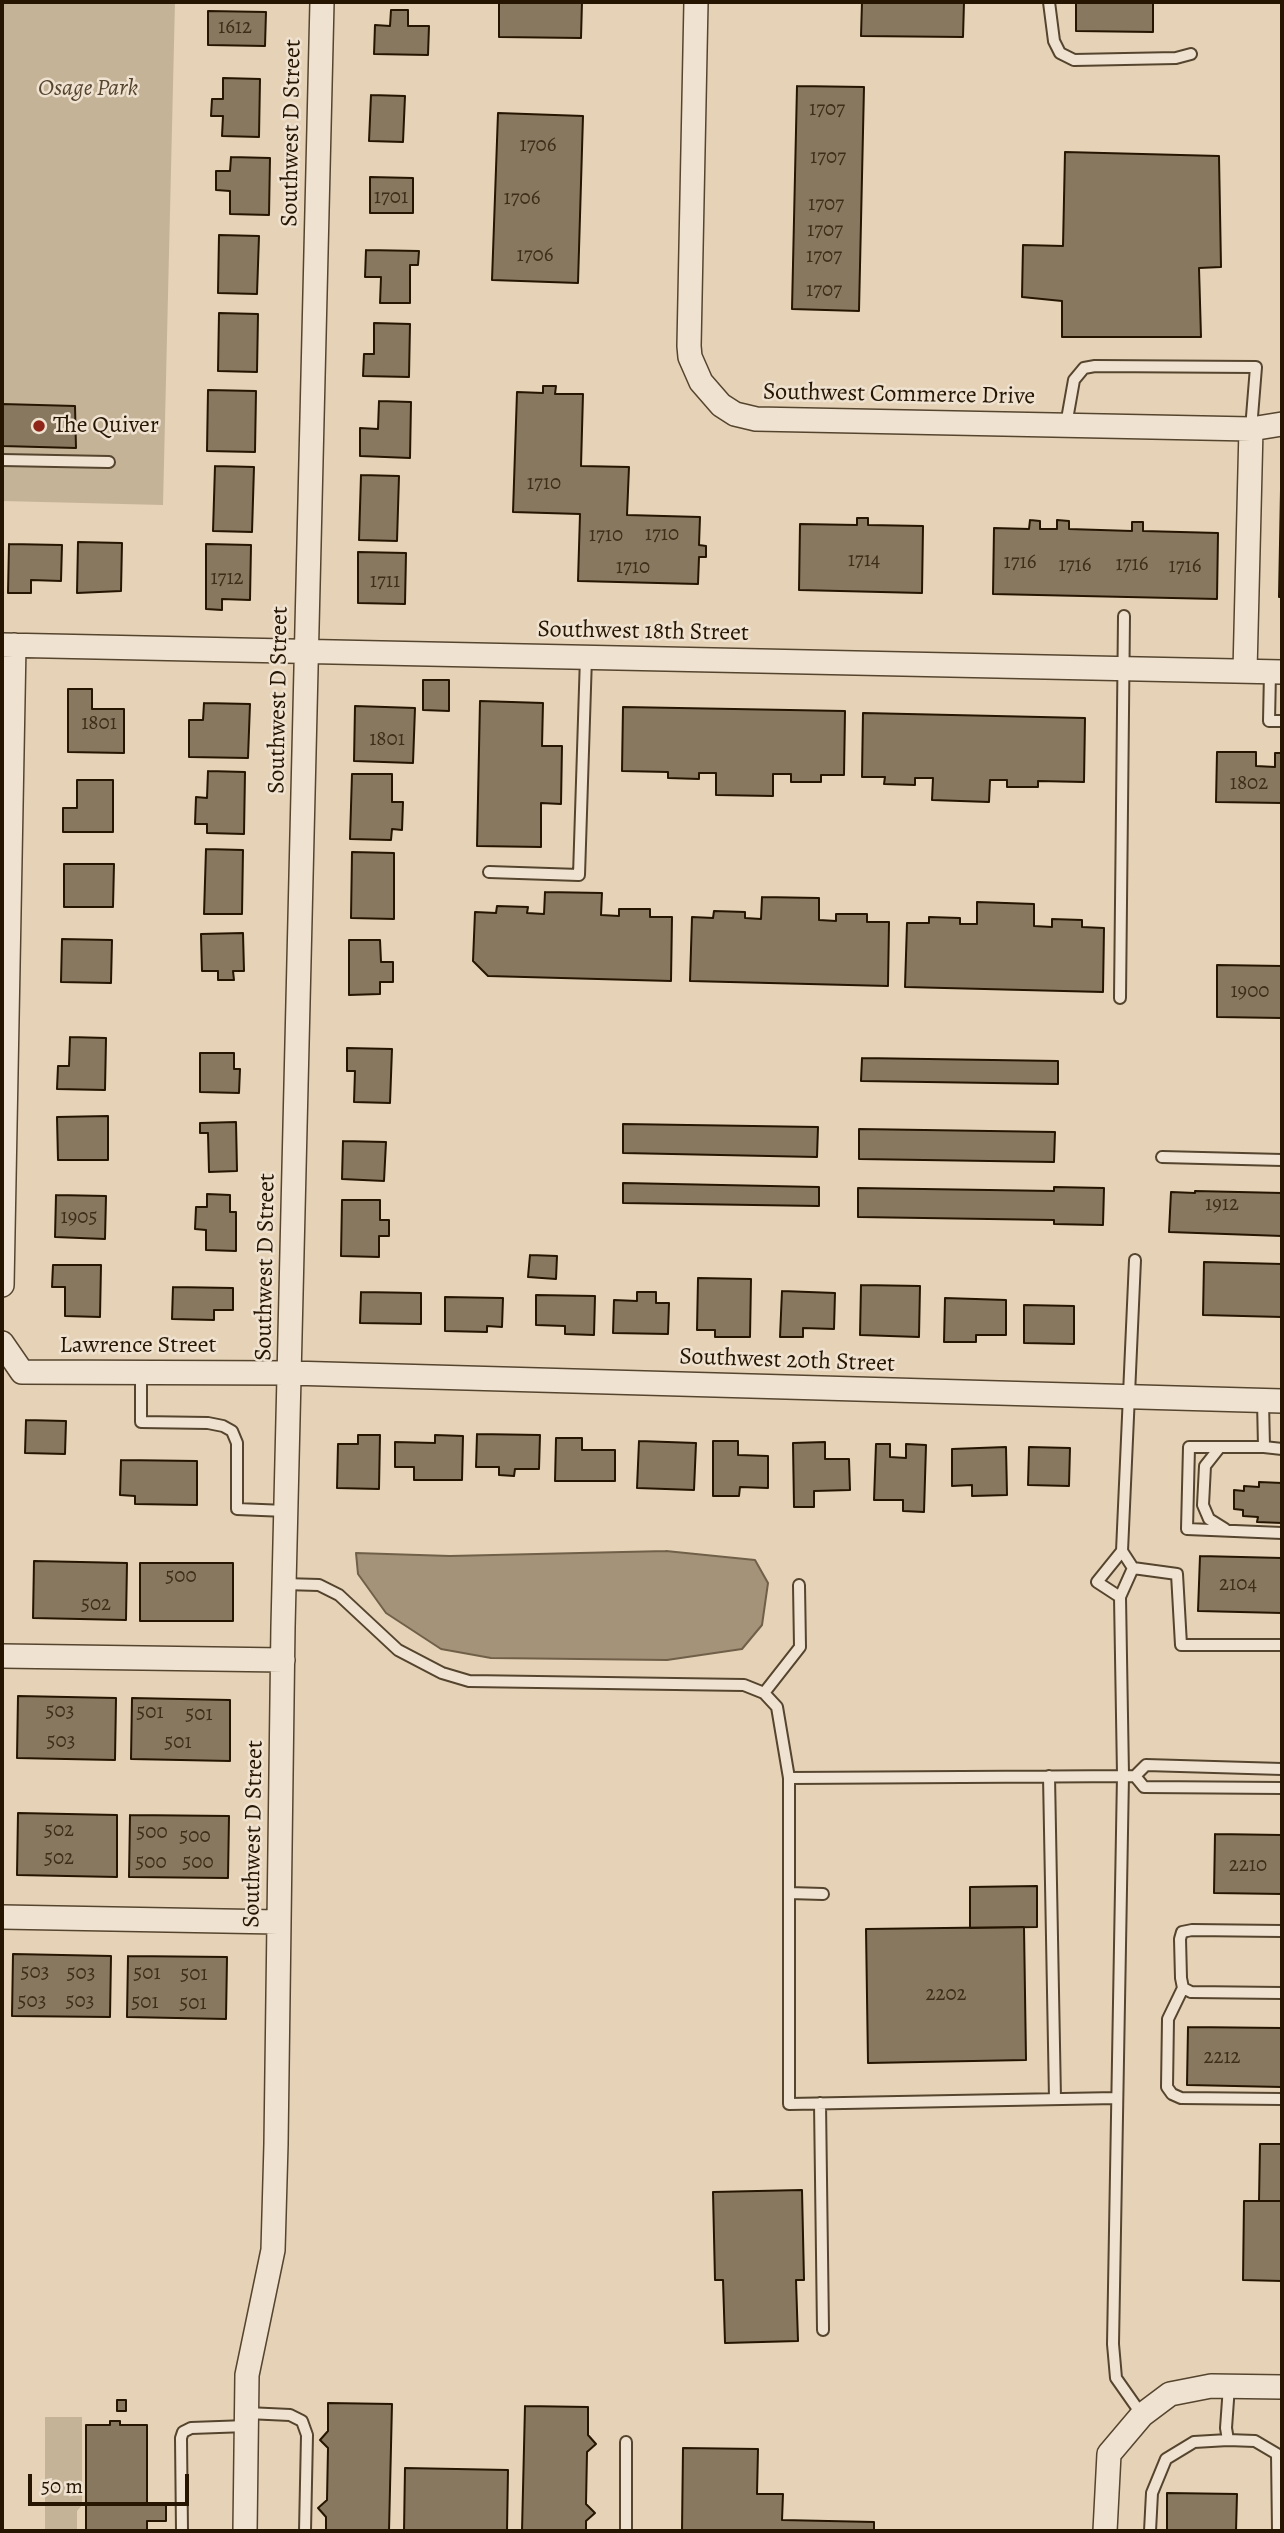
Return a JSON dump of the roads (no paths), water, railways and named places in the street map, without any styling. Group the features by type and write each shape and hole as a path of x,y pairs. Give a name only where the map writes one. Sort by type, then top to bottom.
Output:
{"street":[{"name":"Southwest D Street","path":"245,2531 247,2375 273,2250 286,1511 322,2"},
{"name":"Southwest Commerce Drive","path":"696,2 689,346 695,369 709,393 721,405 735,414 756,419 1251,429 1282,424"},
{"path":"1245,671 1251,429"},
{"name":"Southwest 18th Street","path":"8,645 1276,672"},
{"path":"2,1284 8,645"},
{"name":"Lawrence Street","path":"2,1343 22,1372 290,1373"},
{"name":"Southwest 20th Street","path":"290,1373 1273,1401"},
{"path":"2,1656 283,1660"},
{"path":"2,1917 278,1922"},
{"path":"1105,2531 1109,2454 1142,2415 1170,2394 1211,2386 1282,2387"}],"lane":[{"path":"1049,2 1054,41 1060,53 1074,60 1176,58 1191,54"},
{"path":"1066,425 1074,380 1084,369 1095,366 1256,368 1251,429"},
{"path":"2,460 109,462"},
{"path":"1120,998 1124,616"},
{"path":"489,872 579,875 586,657"},
{"path":"1276,672 1269,721 1282,721"},
{"path":"1162,1157 1282,1160"},
{"path":"1135,1259 1122,1551 1133,1568 1177,1574 1181,1645 1282,1646"},
{"path":"141,1373 141,1422 208,1423 232,1431 237,1443 236,1509 286,1511"},
{"path":"1264,1447 1273,1401"},
{"path":"1282,1449 1189,1447 1187,1529 1282,1533"},
{"path":"1220,1447 1205,1466 1203,1505 1209,1519 1227,1531"},
{"path":"1120,1597 1097,1582 1122,1551"},
{"path":"1133,1568 1120,1597 1129,1776 1117,2098 1112,2344 1116,2378 1142,2415"},
{"path":"285,1584 319,1585 338,1595 398,1650 442,1673 469,1681 744,1685 764,1693 777,1706 789,1778 789,2104 1117,2098"},
{"path":"764,1693 800,1647 799,1585"},
{"path":"789,1778 1129,1776 1146,1765 1282,1769"},
{"path":"1049,1776 1055,2099"},
{"path":"1129,1776 1144,1787 1282,1788"},
{"path":"789,1893 823,1894"},
{"path":"1282,1931 1182,1932 1180,1939 1183,1988 1168,2019 1167,2087 1172,2094 1181,2098 1282,2099"},
{"path":"1183,1988 1191,1992 1282,1993"},
{"path":"820,2104 823,2330"},
{"path":"1228,2440 1226,2428 1229,2386"},
{"path":"182,2531 183,2432 191,2428 290,2415 302,2421 307,2435 305,2531"},
{"path":"1150,2531 1152,2493 1166,2459 1194,2442 1228,2440 1255,2441 1277,2454 1278,2531"},
{"path":"626,2442 626,2531"}],"place":[{"name":"The Quiver","path":"39,426"}],"park label":[{"name":"Osage Park","path":"88,89"}]}
